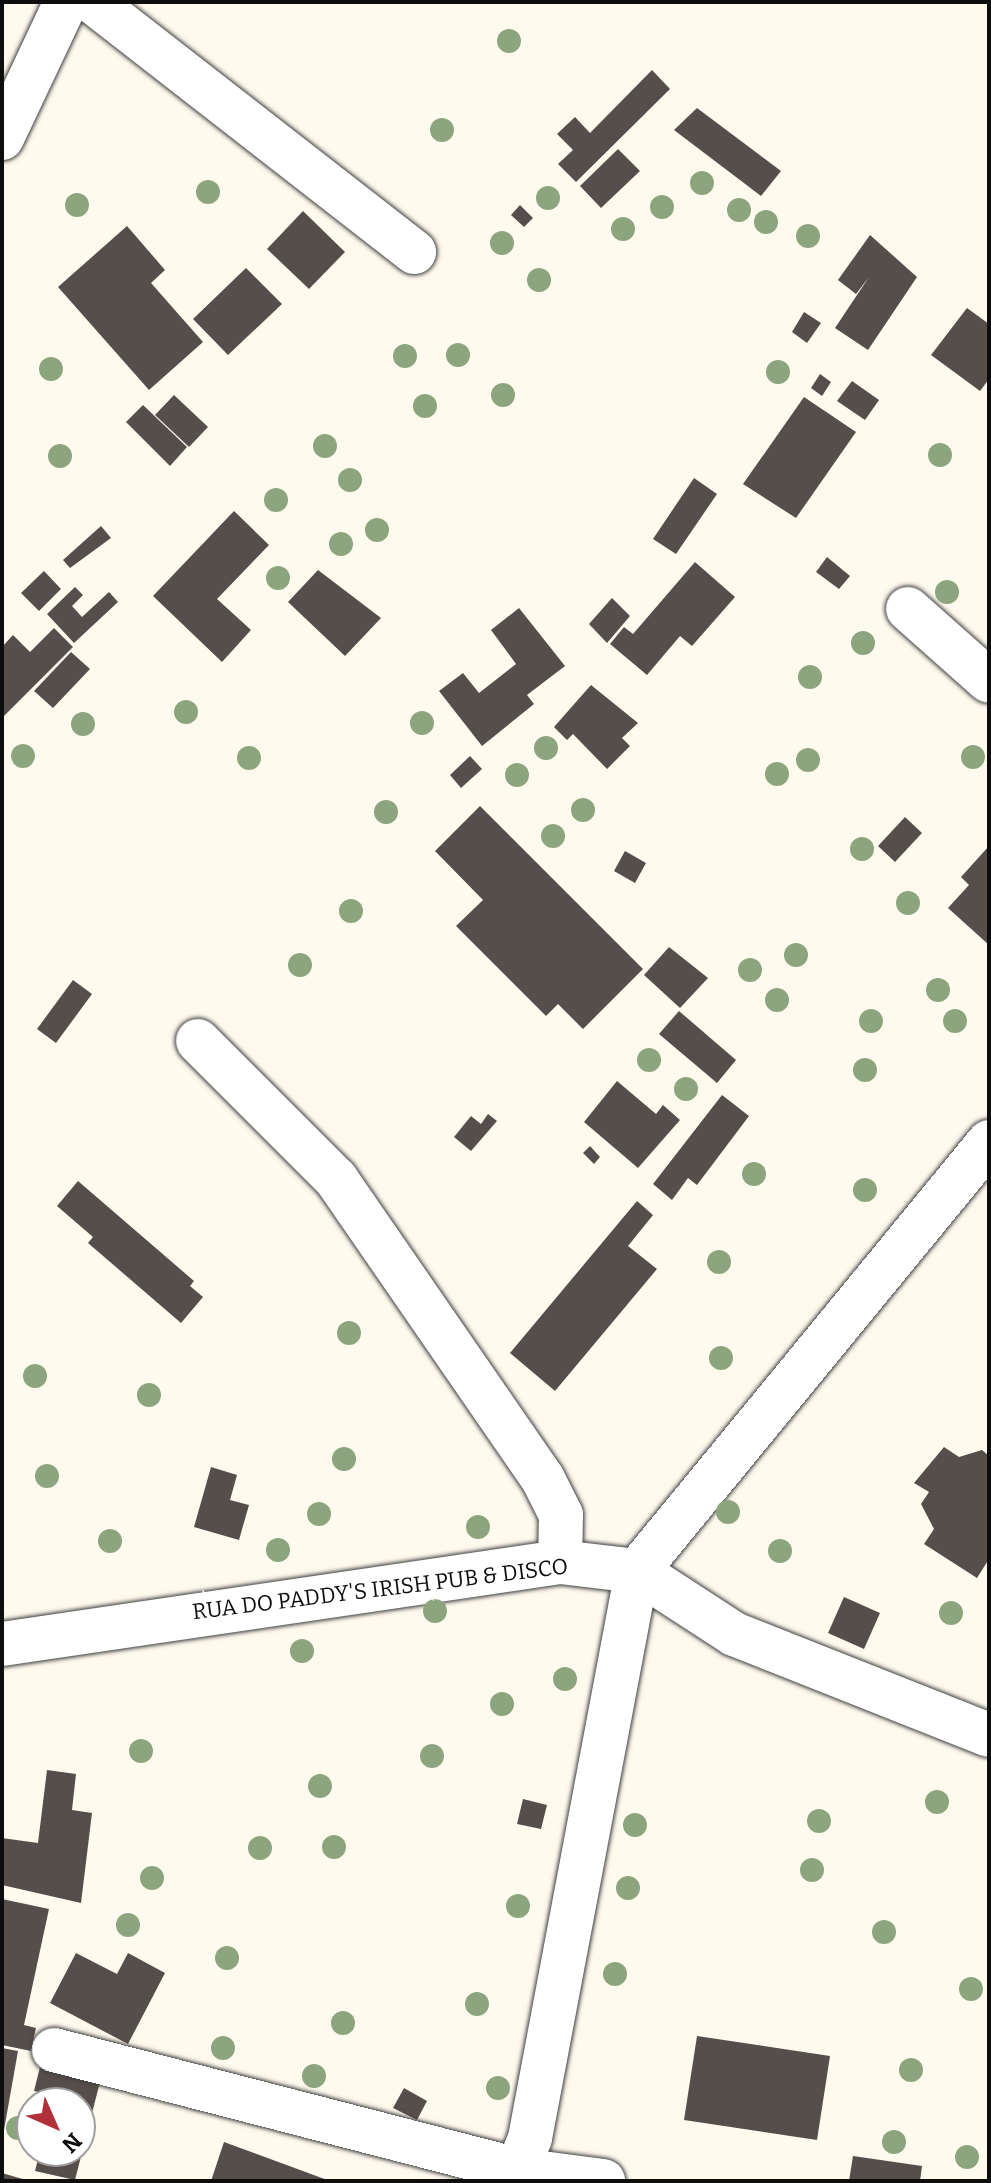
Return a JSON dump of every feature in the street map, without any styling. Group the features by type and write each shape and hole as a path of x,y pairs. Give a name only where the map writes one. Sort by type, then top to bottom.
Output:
{"street":[{"path":"2,138 66,2"},
{"path":"93,2 414,252"},
{"path":"908,609 989,681"},
{"path":"198,1041 336,1179 543,1479 561,1515 560,1562"},
{"path":"516,2176 637,1571 989,1142"},
{"name":"RUA DO PADDY'S IRISH PUB & DISCO","path":"2,1644 560,1562 637,1571"},
{"path":"637,1571 734,1634 989,1735"},
{"path":"54,2050 516,2176 603,2181"}],"building":[{"path":"652,70 670,89 576,182 558,164 573,150 557,134 575,117 590,133"},
{"path":"697,108 781,171 761,196 674,130"},
{"path":"618,149 640,171 601,208 580,186"},
{"path":"520,205 533,218 524,227 511,215"},
{"path":"303,211 345,252 309,289 267,249"},
{"path":"127,226 165,270 151,283 203,342 149,390 58,287"},
{"path":"870,235 917,277 868,350 835,328 869,277 856,294 838,280"},
{"path":"246,268 282,304 228,355 193,319"},
{"path":"967,308 989,324 989,379 980,391 931,355"},
{"path":"804,312 821,323 807,343 792,332"},
{"path":"820,374 831,382 822,396 811,388"},
{"path":"852,381 879,400 865,420 837,401"},
{"path":"174,395 208,427 189,447 155,415"},
{"path":"804,397 856,432 796,518 743,484"},
{"path":"143,405 187,447 170,466 126,422"},
{"path":"694,478 717,494 676,554 653,539"},
{"path":"234,511 269,545 217,599 251,630 222,662 153,596"},
{"path":"101,526 111,538 70,568 63,560"},
{"path":"827,557 850,576 839,589 816,572"},
{"path":"695,562 735,597 692,646 680,636 647,675 610,644 624,627 633,634"},
{"path":"318,570 381,618 345,656 288,602"},
{"path":"44,571 61,589 39,611 21,593"},
{"path":"75,587 83,595 72,606 82,617 109,592 118,602 74,643 47,614"},
{"path":"612,598 630,616 607,643 589,624"},
{"path":"519,608 565,666 527,695 534,704 482,746 439,691 463,673 479,693 516,664 491,630"},
{"path":"54,628 73,647 2,718 2,647 13,635 30,652"},
{"path":"71,652 90,669 53,708 34,691"},
{"path":"591,685 638,723 622,738 630,746 607,769 573,734 567,740 554,727"},
{"path":"470,756 482,769 461,788 450,775"},
{"path":"480,806 643,969 583,1029 558,1004 546,1016 456,926 483,900 435,851"},
{"path":"905,817 922,833 895,862 878,846"},
{"path":"989,846 989,945 948,908 969,885 961,877"},
{"path":"625,851 646,863 635,883 614,871"},
{"path":"669,947 708,978 680,1008 644,975"},
{"path":"73,980 92,994 56,1043 37,1029"},
{"path":"679,1011 736,1060 717,1083 659,1034"},
{"path":"617,1081 656,1114 663,1105 680,1120 638,1168 584,1122"},
{"path":"722,1095 749,1116 697,1185 688,1178 672,1200 653,1184"},
{"path":"488,1114 497,1121 471,1151 454,1137 471,1116 481,1124"},
{"path":"590,1146 600,1157 594,1164 583,1153"},
{"path":"78,1181 194,1281 190,1286 203,1297 181,1323 88,1243 93,1237 57,1206"},
{"path":"637,1201 653,1215 628,1246 657,1269 555,1391 510,1353"},
{"path":"944,1447 959,1457 982,1450 989,1456 989,1559 977,1578 924,1544 934,1529 921,1504 929,1492 914,1483"},
{"path":"211,1467 237,1475 230,1500 249,1505 239,1540 194,1527"},
{"path":"844,1597 880,1613 864,1649 828,1633"},
{"path":"47,1770 76,1774 72,1810 92,1813 81,1903 2,1885 2,1838 38,1843"},
{"path":"523,1799 547,1805 541,1829 517,1824"},
{"path":"2,1899 49,1909 24,2025 36,2028 31,2051 2,2045"},
{"path":"76,1953 117,1974 128,1953 165,1973 128,2044 50,2003"},
{"path":"697,2036 830,2056 817,2140 684,2120"},
{"path":"2,2048 18,2051 4,2130 2,2130"},
{"path":"42,2059 102,2074 96,2098 96,2087 35,2087"},
{"path":"404,2088 427,2101 417,2120 393,2108"},
{"path":"224,2142 330,2181 211,2181"},
{"path":"853,2156 922,2166 920,2181 849,2181"},
{"path":"36,2167 78,2167 75,2180 35,2171"},
{"path":"2,2173 26,2180 26,2181 2,2181"}]}
